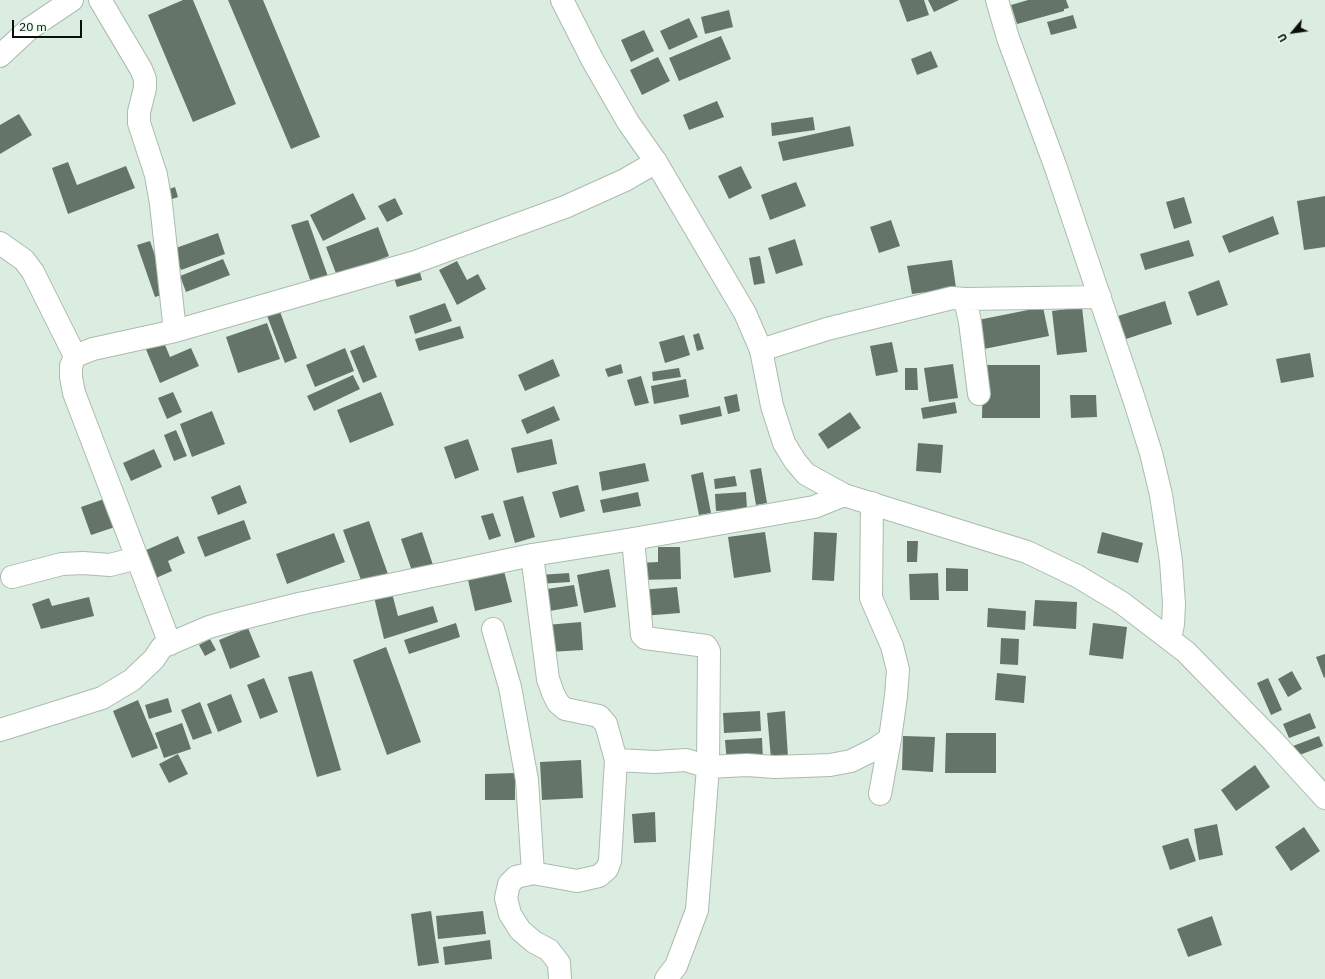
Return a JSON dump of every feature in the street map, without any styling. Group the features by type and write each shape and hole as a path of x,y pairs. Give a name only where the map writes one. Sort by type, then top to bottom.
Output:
{"street":[{"path":"0,56 29,29 72,0"},
{"path":"100,0 141,69 145,80 145,88 139,112 140,123 156,175 161,204 175,331"},
{"path":"562,0 593,61 628,122 656,162 745,313 761,350 772,406 784,443 795,461 806,474 844,495 1027,552 1077,576 1122,603 1192,657 1325,797"},
{"path":"997,0 1008,38 1056,168 1151,453 1161,495 1173,582 1173,624 1170,639"},
{"path":"170,644 74,394 71,366 75,356 93,349 175,331 415,262 565,207 625,180 656,162"},
{"path":"0,242 24,260 33,272 75,356"},
{"path":"761,350 827,329 952,298 1100,298"},
{"path":"966,299 979,394"},
{"path":"0,730 102,698 132,680 154,658 162,647 210,627 299,604 532,555 814,507 844,495"},
{"path":"872,503 871,598 892,646 898,670 890,739 880,794"},
{"path":"633,539 642,635 645,638 706,646 709,651 708,767 697,910 676,966 666,979"},
{"path":"532,555 548,678 553,693 558,703 565,710 599,716 606,724 616,760 610,861 607,869 599,876 577,881 533,873 516,877 509,884 506,898 510,914 520,930 534,942 549,950 559,963 560,979"},
{"path":"12,577 62,564 83,563 110,565 137,558"},
{"path":"492,629 510,688 525,773 533,873"},
{"path":"616,760 655,762 686,760 708,767 747,765 775,767 830,765 851,761 875,749 890,739"}],"building":[{"path":"183,0 193,0 236,104 193,122 148,15"},
{"path":"228,0 263,0 320,137 291,149"},
{"path":"899,0 924,0 929,15 907,22"},
{"path":"928,0 959,0 934,12"},
{"path":"1028,0 1066,0 1069,8 1064,9 1064,11 1017,24 1011,5"},
{"path":"729,10 733,27 705,34 701,17"},
{"path":"1073,15 1077,28 1051,35 1047,22"},
{"path":"689,18 698,37 669,50 660,31"},
{"path":"644,30 654,51 631,62 621,40"},
{"path":"721,36 731,59 679,81 669,58"},
{"path":"931,51 938,67 917,75 911,59"},
{"path":"658,57 670,81 642,95 630,70"},
{"path":"717,101 724,117 689,130 683,115"},
{"path":"19,114 32,135 0,154 0,125"},
{"path":"813,117 815,130 772,136 771,123"},
{"path":"850,126 854,146 783,161 778,142"},
{"path":"68,162 77,185 126,166 135,188 68,214 52,168"},
{"path":"741,166 752,188 729,199 718,176"},
{"path":"796,182 806,206 770,220 761,195"},
{"path":"175,187 178,197 166,201 163,191"},
{"path":"353,193 366,219 323,241 310,215"},
{"path":"1325,196 1325,247 1304,250 1297,201"},
{"path":"1184,197 1192,223 1174,229 1166,202"},
{"path":"395,198 403,214 387,222 378,206"},
{"path":"1273,216 1279,234 1229,253 1222,236"},
{"path":"308,220 331,285 314,291 291,225"},
{"path":"891,220 900,246 879,253 870,227"},
{"path":"378,227 389,256 337,276 326,247"},
{"path":"218,233 225,254 181,270 173,249"},
{"path":"795,239 803,265 776,274 768,248"},
{"path":"1189,240 1194,256 1145,270 1140,254"},
{"path":"150,241 168,293 155,297 137,245"},
{"path":"760,256 765,283 754,285 749,258"},
{"path":"223,259 230,275 186,292 180,276"},
{"path":"952,260 956,288 912,294 907,266"},
{"path":"457,261 467,280 478,274 486,289 457,305 439,270"},
{"path":"418,265 422,280 397,287 392,272"},
{"path":"1219,280 1228,305 1197,316 1188,292"},
{"path":"1165,301 1172,324 1126,339 1118,316"},
{"path":"445,303 452,321 415,334 409,316"},
{"path":"1043,307 1049,336 979,350 973,321"},
{"path":"1082,307 1087,352 1057,355 1052,311"},
{"path":"279,309 297,358 285,363 266,313"},
{"path":"267,323 280,359 238,373 226,337"},
{"path":"460,326 464,338 419,351 415,339"},
{"path":"699,333 704,349 697,351 693,335"},
{"path":"684,335 690,355 665,363 659,342"},
{"path":"163,340 170,357 191,348 199,366 160,383 145,347"},
{"path":"892,342 898,372 876,376 870,346"},
{"path":"364,345 377,377 363,383 350,351"},
{"path":"345,348 354,371 315,387 306,365"},
{"path":"1310,353 1314,377 1281,383 1276,359"},
{"path":"553,359 560,376 525,391 518,375"},
{"path":"621,364 623,373 608,377 605,369"},
{"path":"953,364 958,398 929,402 924,368"},
{"path":"983,365 1040,365 1040,418 982,418"},
{"path":"679,368 681,377 653,381 652,372"},
{"path":"905,368 917,368 918,390 905,390"},
{"path":"353,375 360,389 314,411 307,396"},
{"path":"641,376 649,403 635,406 627,380"},
{"path":"686,379 689,397 654,404 651,386"},
{"path":"173,392 182,412 167,419 158,398"},
{"path":"381,392 394,425 350,443 337,410"},
{"path":"737,394 740,411 728,414 724,397"},
{"path":"1070,395 1096,395 1097,417 1071,418"},
{"path":"955,402 957,413 923,419 921,408"},
{"path":"554,406 560,420 527,434 521,420"},
{"path":"720,406 722,416 681,425 679,415"},
{"path":"212,411 225,444 192,457 180,424"},
{"path":"850,412 861,428 828,449 818,434"},
{"path":"176,430 187,456 174,461 164,435"},
{"path":"468,439 479,470 455,479 444,447"},
{"path":"552,439 557,464 517,473 511,448"},
{"path":"918,443 943,445 941,473 916,471"},
{"path":"154,449 162,467 131,481 123,463"},
{"path":"645,463 649,481 602,491 599,472"},
{"path":"761,468 767,503 756,505 750,470"},
{"path":"703,472 711,513 699,515 691,475"},
{"path":"735,476 737,486 715,489 714,479"},
{"path":"240,485 247,503 218,515 211,497"},
{"path":"578,485 585,511 560,518 552,492"},
{"path":"638,492 641,506 603,513 600,500"},
{"path":"746,492 747,509 716,511 715,494"},
{"path":"523,496 535,537 515,543 503,501"},
{"path":"104,499 115,527 91,535 81,507"},
{"path":"493,513 501,536 489,540 481,516"},
{"path":"244,520 251,539 205,557 197,537"},
{"path":"369,521 388,574 362,583 343,530"},
{"path":"422,532 433,565 412,571 401,539"},
{"path":"765,532 771,572 734,578 728,537"},
{"path":"814,532 837,533 834,581 812,580"},
{"path":"1102,532 1143,543 1138,563 1097,553"},
{"path":"334,533 345,562 287,584 276,554"},
{"path":"178,536 185,553 168,561 172,571 156,578 144,551"},
{"path":"907,541 918,541 917,562 907,562"},
{"path":"658,547 680,547 681,579 637,580 636,563 658,562"},
{"path":"946,568 968,569 968,591 946,591"},
{"path":"609,569 616,607 584,613 577,575"},
{"path":"504,571 512,602 475,611 468,580"},
{"path":"569,573 570,582 539,584 539,575"},
{"path":"938,573 939,600 910,600 909,574"},
{"path":"574,585 578,606 544,612 540,590"},
{"path":"677,587 680,613 642,616 640,590"},
{"path":"392,593 398,616 433,606 438,622 384,639 374,597"},
{"path":"89,597 94,616 41,629 32,604 49,598 52,606"},
{"path":"1035,600 1077,602 1076,629 1033,626"},
{"path":"988,608 1026,611 1025,630 987,627"},
{"path":"581,622 583,650 549,652 546,625"},
{"path":"456,623 460,637 409,654 404,640"},
{"path":"1093,623 1127,627 1123,659 1089,655"},
{"path":"248,628 260,657 230,669 219,640"},
{"path":"1001,638 1019,639 1018,665 1000,664"},
{"path":"210,639 216,650 205,656 199,645"},
{"path":"386,647 421,742 387,755 353,660"},
{"path":"1325,654 1325,677 1324,678 1316,657"},
{"path":"312,671 341,770 317,777 288,677"},
{"path":"1292,671 1302,689 1288,697 1278,679"},
{"path":"997,673 1026,676 1024,703 995,700"},
{"path":"264,678 278,712 260,719 247,685"},
{"path":"1268,678 1282,710 1271,715 1257,683"},
{"path":"231,694 242,722 218,732 207,704"},
{"path":"168,698 172,712 149,719 145,705"},
{"path":"138,700 158,748 132,758 113,711"},
{"path":"200,702 212,733 193,740 181,710"},
{"path":"760,711 761,731 724,733 723,713"},
{"path":"785,711 788,757 771,759 767,713"},
{"path":"1310,713 1316,728 1289,738 1283,724"},
{"path":"182,723 191,749 164,758 155,733"},
{"path":"946,733 996,733 996,773 945,773"},
{"path":"903,736 935,737 933,772 902,770"},
{"path":"1319,736 1323,746 1297,756 1293,746"},
{"path":"762,738 763,761 727,763 725,740"},
{"path":"178,754 188,774 169,783 159,764"},
{"path":"581,760 583,798 542,800 540,762"},
{"path":"1255,765 1270,787 1236,811 1221,790"},
{"path":"515,773 515,800 485,800 485,774"},
{"path":"655,812 656,842 634,843 632,814"},
{"path":"1217,824 1223,855 1199,860 1194,829"},
{"path":"1304,827 1320,851 1291,871 1275,847"},
{"path":"1188,838 1196,861 1170,870 1162,846"},
{"path":"431,911 439,963 418,966 411,914"},
{"path":"483,911 486,934 438,939 436,916"},
{"path":"1212,916 1222,945 1188,957 1177,929"},
{"path":"490,940 492,959 445,965 443,947"}]}
